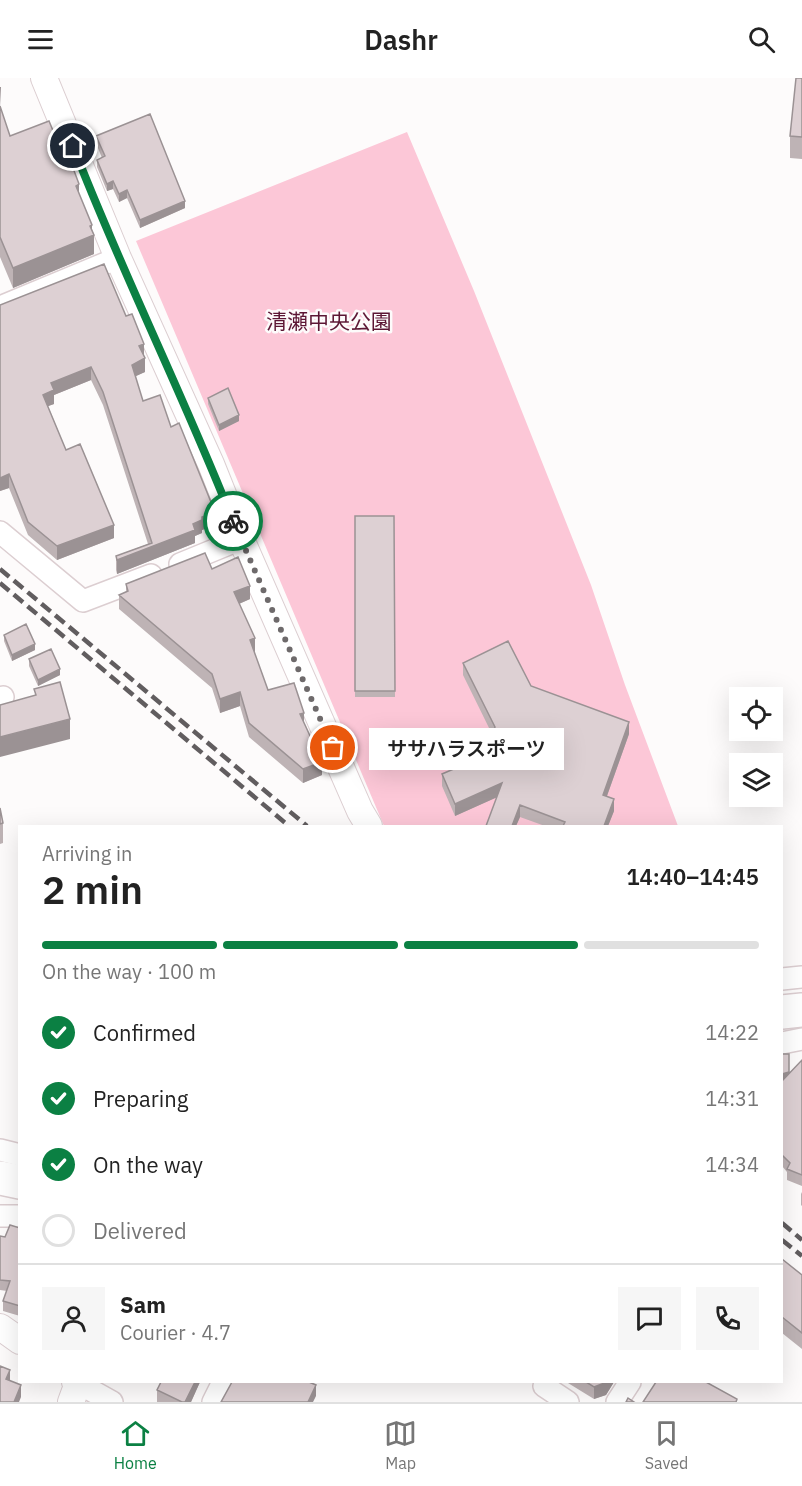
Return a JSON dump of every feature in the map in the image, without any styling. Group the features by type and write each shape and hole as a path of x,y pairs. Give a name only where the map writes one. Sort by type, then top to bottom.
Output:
{"main road":[{"path":"783,1012 802,1010"},
{"path":"0,1178 18,1182"}],"street":[{"path":"44,78 118,258 211,464 241,539 360,811 368,825"},
{"path":"0,307 118,258"},
{"path":"0,532 83,601 241,539"},
{"path":"783,980 802,977"},
{"path":"783,1043 802,1039"},
{"path":"0,1150 18,1154"},
{"path":"0,1195 18,1193"},
{"path":"0,1216 18,1216"},
{"path":"0,1327 18,1340"},
{"path":"213,1402 222,1383"},
{"path":"617,1402 629,1383"},
{"path":"76,1387 112,1402"},
{"path":"542,1390 568,1402"}],"green space":[{"name":"清瀬中央公園","path":"407,132 474,291 591,585 625,685 678,825 384,825 136,241"}],"building":[{"path":"796,78 802,78 802,137 790,136"},
{"path":"0,106 10,136 49,121 66,162 70,160 79,184 76,186 94,235 13,268 0,237"},
{"path":"150,114 185,201 140,220 127,190 119,194 113,181 107,184 97,160 105,156 96,136"},
{"path":"104,264 126,316 132,314 144,344 139,346 145,358 132,365 143,401 160,395 171,427 179,423 215,512 202,517 202,520 193,524 195,530 117,560 116,556 152,543 103,392 91,367 51,383 54,390 43,395 66,450 80,444 114,525 57,546 28,522 9,474 0,478 0,305"},
{"path":"228,388 239,415 219,425 208,398"},
{"path":"355,516 394,516 395,691 355,691"},
{"path":"205,553 212,569 238,557 250,586 234,592 255,638 250,640 268,690 294,683 304,713 300,714 322,762 303,769 249,723 240,692 220,699 212,674 119,595 128,591 126,584"},
{"path":"26,624 35,644 12,655 4,635"},
{"path":"508,641 531,686 629,722 603,795 614,799 604,825 564,825 565,822 520,805 512,825 486,825 502,783 455,804 442,774 484,756 495,727 463,663"},
{"path":"51,649 60,669 38,680 29,659"},
{"path":"60,682 70,719 0,737 0,705 36,695 34,689"},
{"path":"0,808 3,823 0,824"},
{"path":"783,1054 789,1054 789,1072 783,1074"},
{"path":"802,1060 802,1175 787,1169 790,1163 783,1156 783,1080"},
{"path":"10,1225 18,1227 18,1305 3,1301 10,1281 0,1280 0,1236 5,1237"},
{"path":"783,1260 802,1275 802,1333 783,1318"},
{"path":"0,1366 10,1370 6,1379 21,1385 14,1402 0,1402"},
{"path":"160,1383 194,1383 185,1402 157,1390"},
{"path":"231,1383 311,1383 316,1385 308,1402 221,1402"},
{"path":"588,1383 604,1383 594,1387"},
{"path":"655,1383 708,1383 737,1399 736,1402 643,1402"}],"railway":[{"path":"0,569 306,825"},
{"path":"0,583 288,825"},
{"path":"783,1224 802,1240"},
{"path":"783,1241 802,1256"}],"way so far":[{"path":"233,521 333,748"}],"place":[{"name":"ササハラスポーツ","path":"333,748"}],"route":[{"path":"73,146 118,258 211,464 233,521"}]}
